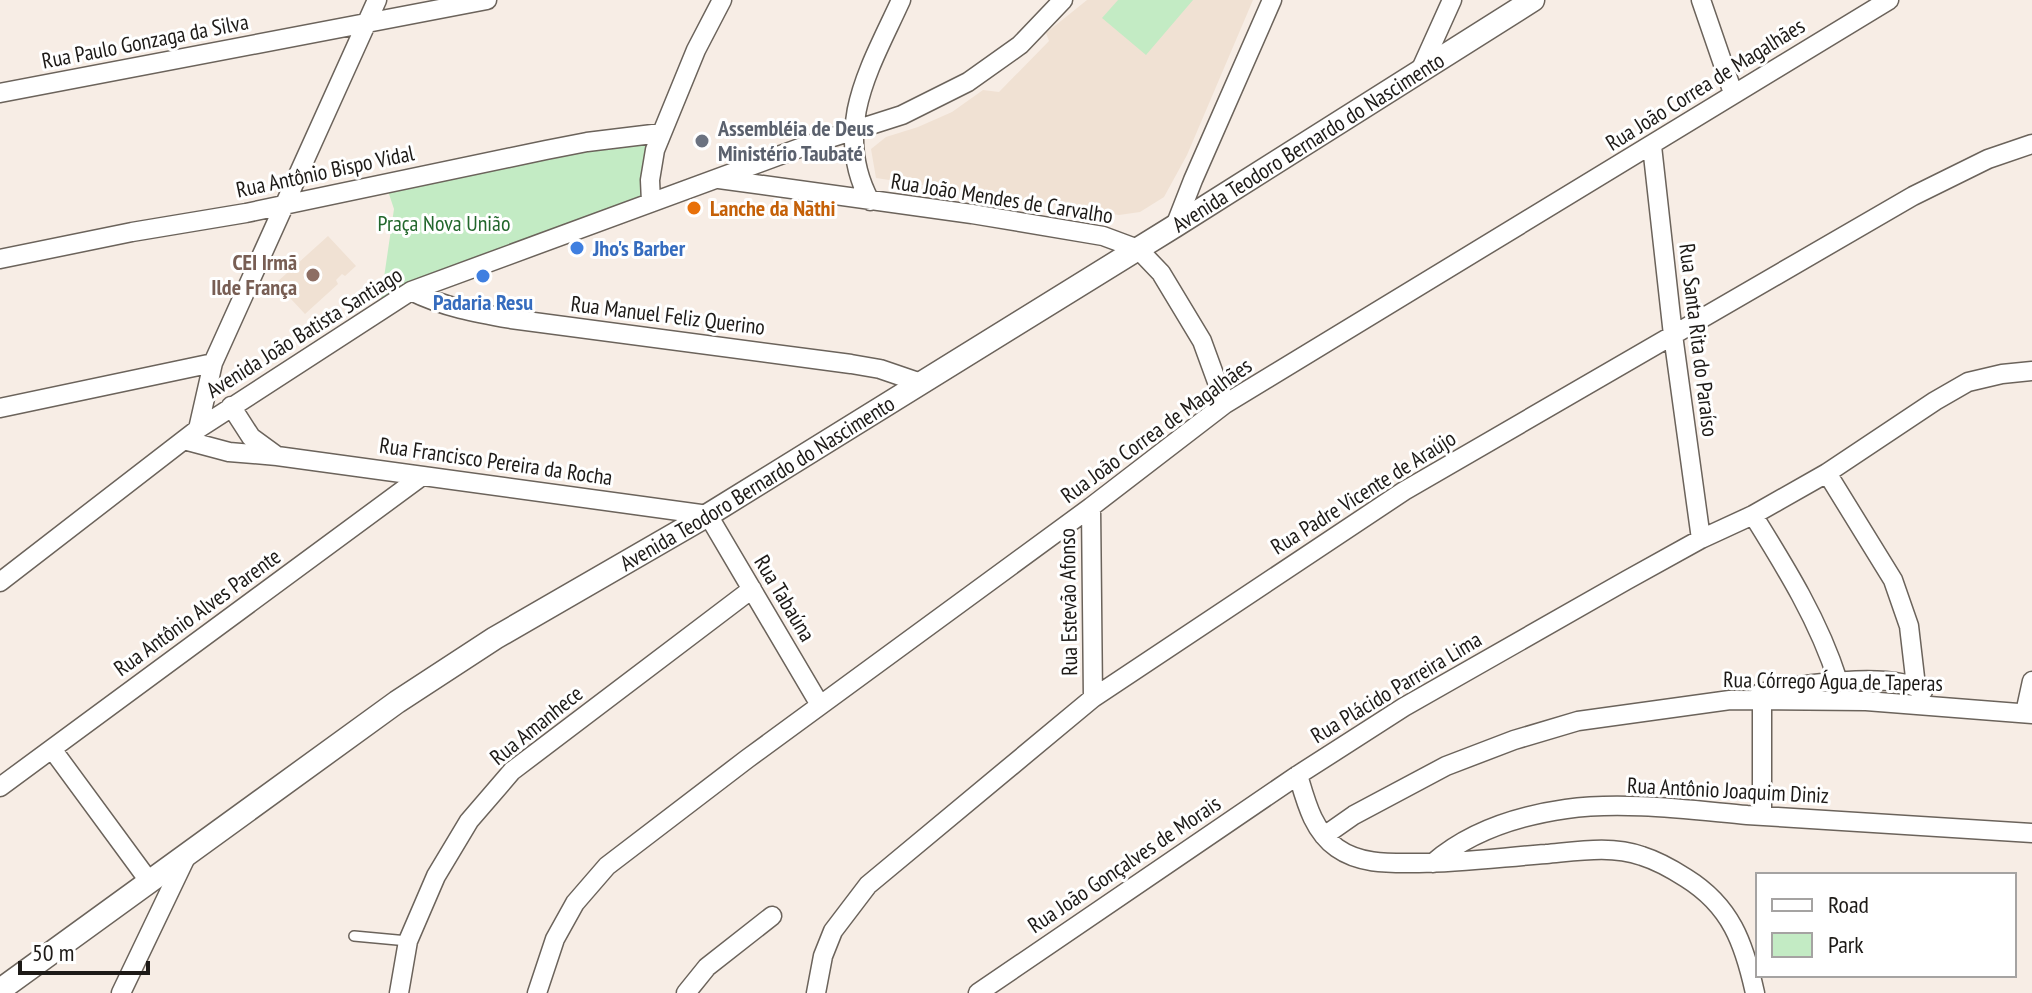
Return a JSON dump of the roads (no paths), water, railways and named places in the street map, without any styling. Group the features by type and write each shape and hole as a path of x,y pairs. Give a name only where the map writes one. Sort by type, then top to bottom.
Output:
{"street":[{"path":"191,434 213,363 377,0"},
{"name":"Rua Paulo Gonzaga da Silva","path":"0,93 487,0"},
{"path":"651,202 651,165 661,133 696,50 722,0"},
{"path":"870,201 860,179 854,129 857,101 901,0"},
{"name":"Avenida João Batista Santiago","path":"0,582 191,434 411,291 715,178 902,115 968,82 1020,45 1063,0"},
{"path":"1175,226 1272,0"},
{"path":"1420,71 1452,0"},
{"name":"Avenida Teodoro Bernardo do Nascimento","path":"0,990 422,686 495,638 708,515 1533,0"},
{"path":"1701,0 1733,93"},
{"name":"Rua João Correa de Magalhães","path":"537,993 561,927 575,903 607,866 1225,404 1889,0"},
{"name":"Rua Antônio Bispo Vidal","path":"0,259 286,205 546,150 661,133"},
{"name":"Rua Padre Vicente de Araújo","path":"816,993 823,956 833,931 868,885 1093,698 1404,491 1913,196 1988,159 2032,144"},
{"name":"Rua Santa Rita do Paraíso","path":"1652,146 1673,335 1701,539"},
{"name":"Rua João Mendes de Carvalho","path":"715,178 1076,231 1103,236 1138,249"},
{"path":"1138,249 1161,273 1202,341 1225,404"},
{"name":"Rua Manuel Feliz Querino","path":"411,291 462,310 511,319 851,364 880,369 921,383"},
{"path":"0,408 213,363"},
{"name":"Rua Plácido Parreira Lima","path":"1298,775 1404,707 1701,539 1753,515 1827,473 1968,382 2032,371"},
{"path":"231,406 251,437 277,456"},
{"name":"Rua Francisco Pereira da Rocha","path":"191,434 229,452 708,515"},
{"path":"1827,473 1893,580 1909,626 1916,686"},
{"name":"Rua Antônio Alves Parente","path":"0,787 422,476"},
{"name":"Rua Estevão Afonso","path":"1091,507 1093,698"},
{"name":"Rua Tabaúna","path":"708,515 820,705"},
{"path":"1753,515 1821,635 1838,681"},
{"name":"Rua Amanhece","path":"399,993 408,941 436,876 469,821 512,771 752,589"},
{"path":"1730,700 1804,684 1876,681 1916,686 1942,706"},
{"path":"2029,713 2032,681"},
{"name":"Rua Córrego Água de Taperas","path":"1324,836 1416,780 1514,740 1578,721 1730,700 1866,701 2029,713"},
{"path":"1762,701 1762,816"},
{"path":"52,749 149,881"},
{"path":"1298,775 1313,820 1324,836 1354,858 1378,863 1433,863 1615,850 1641,855 1668,866 1700,887 1723,908 1738,935 1755,993"},
{"name":"Rua João Gonçalves de Morais","path":"978,993 1298,775"},
{"name":"Rua Antônio Joaquim Diniz","path":"1433,863 1452,847 1486,829 1568,808 1655,809 2032,833"},
{"path":"121,993 188,853"},
{"path":"686,993 707,967 772,916"}],"lane":[{"path":"354,936 408,941"}],"place":[{"name":"Assembléia de Deus Ministério Taubaté","path":"702,141"},
{"name":"Lanche da Nathi","path":"694,208"},
{"name":"Jho's Barber","path":"577,248"},
{"name":"CEI Irmã Ilde França","path":"313,275"},
{"name":"Padaria Resu","path":"483,276"}],"park label":[{"name":"Praça Nova União","path":"444,223"}]}
